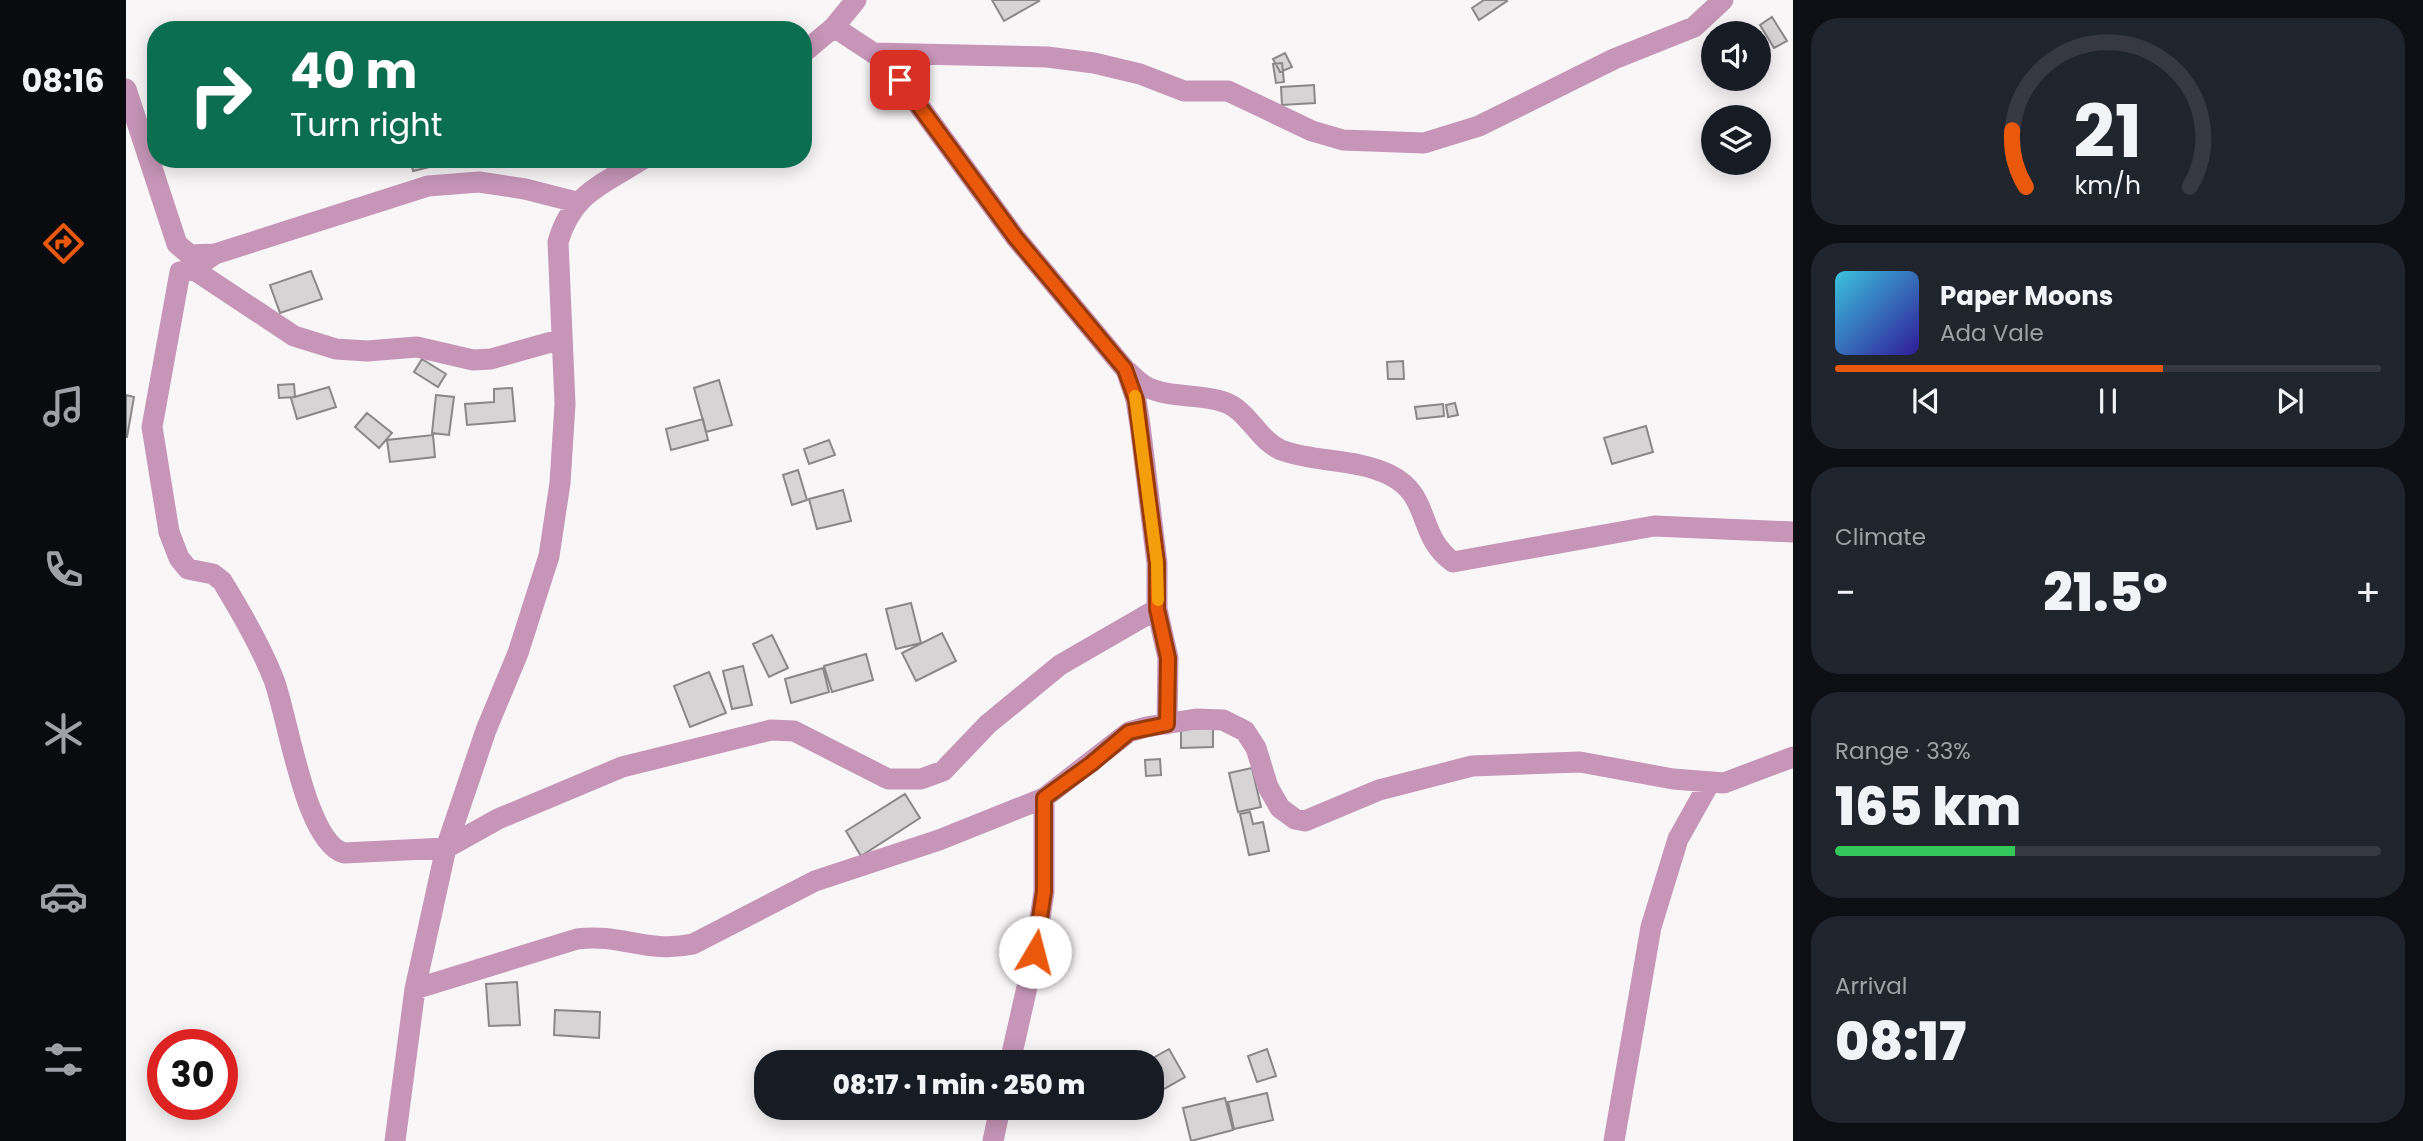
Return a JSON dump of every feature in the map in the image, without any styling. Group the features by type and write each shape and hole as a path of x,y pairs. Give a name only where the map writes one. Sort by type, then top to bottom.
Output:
{"street":[{"path":"812,45 834,27 856,0"},
{"path":"874,53 1047,57 1094,63 1140,74 1184,91 1228,91 1312,131 1343,140 1424,143 1479,126 1614,59 1695,27 1723,0"},
{"path":"834,27 887,62 1015,237 1125,369 1145,386 1161,392 1224,402 1238,410 1277,449 1306,457 1361,465 1404,483 1421,506 1428,535 1439,552 1453,562 1463,563 1494,554 1654,526 1793,532"},
{"path":"126,89 147,153"},
{"path":"152,168 177,244 190,255 215,254 428,186 479,182 525,189 576,202"},
{"path":"395,1141 415,989 446,848 486,730 518,653 548,556 560,483 563,430 558,242 564,220 576,202 629,168"},
{"path":"215,254 193,269 180,272 152,427 169,531 179,558 188,569 213,574 222,581 263,656 274,681 298,772 328,845 344,853 446,848 499,819 622,767 771,730 794,731 888,779 921,779 943,771 988,724 1060,665 1157,609"},
{"path":"193,269 293,336 336,349 367,351 417,347 473,360 491,359 562,339"},
{"path":"1125,369 1136,400 1157,563 1157,609 1168,658 1167,724"},
{"path":"415,989 576,939 603,936 650,948 673,948 693,944 814,881 939,840 1044,798 1129,732 1196,719 1223,720 1245,731 1256,748 1268,787 1280,808 1295,819 1305,821 1379,790 1472,766 1580,762 1673,779 1724,783 1793,757"},
{"path":"1614,1141 1651,927 1678,839 1710,782"},
{"path":"1013,1050 1035,952 1044,891 1044,798"},
{"path":"993,1141 997,1120"}],"building":[{"path":"992,0 1038,0 1039,1 1004,21"},
{"path":"1484,0 1507,1 1479,20 1472,8"},
{"path":"1772,17 1787,41 1774,48 1771,43 1771,21 1766,21"},
{"path":"1285,53 1292,67 1280,72 1273,59"},
{"path":"1282,63 1284,82 1276,83 1273,64"},
{"path":"1314,85 1315,103 1282,105 1281,87"},
{"path":"311,271 322,299 280,313 270,285"},
{"path":"422,359 446,374 438,387 414,372"},
{"path":"1403,361 1404,379 1388,379 1387,362"},
{"path":"719,380 732,425 706,432 694,388"},
{"path":"294,384 295,397 279,398 278,385"},
{"path":"329,387 336,407 297,419 291,398"},
{"path":"512,388 515,421 467,425 465,404 494,402 494,389"},
{"path":"126,395 134,397 127,437 126,437"},
{"path":"436,395 454,397 449,435 432,433"},
{"path":"1455,403 1458,415 1448,417 1446,405"},
{"path":"1443,404 1444,416 1417,419 1415,407"},
{"path":"367,413 392,433 379,448 355,427"},
{"path":"703,419 708,440 671,450 666,429"},
{"path":"1646,426 1653,452 1612,464 1604,438"},
{"path":"433,435 435,457 390,462 387,440"},
{"path":"829,440 835,455 809,464 804,449"},
{"path":"798,470 807,500 792,505 783,475"},
{"path":"843,490 851,521 817,529 809,499"},
{"path":"911,603 921,643 896,649 886,609"},
{"path":"942,633 956,661 916,681 902,653"},
{"path":"772,635 788,668 769,677 753,644"},
{"path":"866,654 873,680 832,692 824,666"},
{"path":"743,666 752,705 732,709 723,671"},
{"path":"823,668 829,692 791,703 785,679"},
{"path":"709,672 726,713 690,727 674,686"},
{"path":"1213,728 1213,747 1181,748 1181,729"},
{"path":"1160,759 1161,775 1146,776 1145,760"},
{"path":"1252,768 1261,807 1238,812 1229,773"},
{"path":"905,794 920,818 861,856 846,831"},
{"path":"1250,812 1253,824 1263,822 1269,851 1249,855 1240,814"},
{"path":"517,982 520,1025 489,1026 486,984"},
{"path":"555,1010 600,1012 599,1038 554,1035"},
{"path":"1169,1049 1185,1077 1164,1089 1164,1052"},
{"path":"1267,1049 1276,1076 1257,1082 1248,1056"},
{"path":"1267,1093 1273,1120 1234,1129 1228,1102"},
{"path":"1225,1098 1233,1130 1191,1141 1183,1108"}],"slow traffic":[{"path":"1135,396 1157,563 1158,600"}],"route":[{"path":"900,80 1015,237 1125,369 1136,400 1140,425 1157,563 1157,609 1168,658 1167,724 1129,732 1044,798 1044,891 1035,952"}]}
